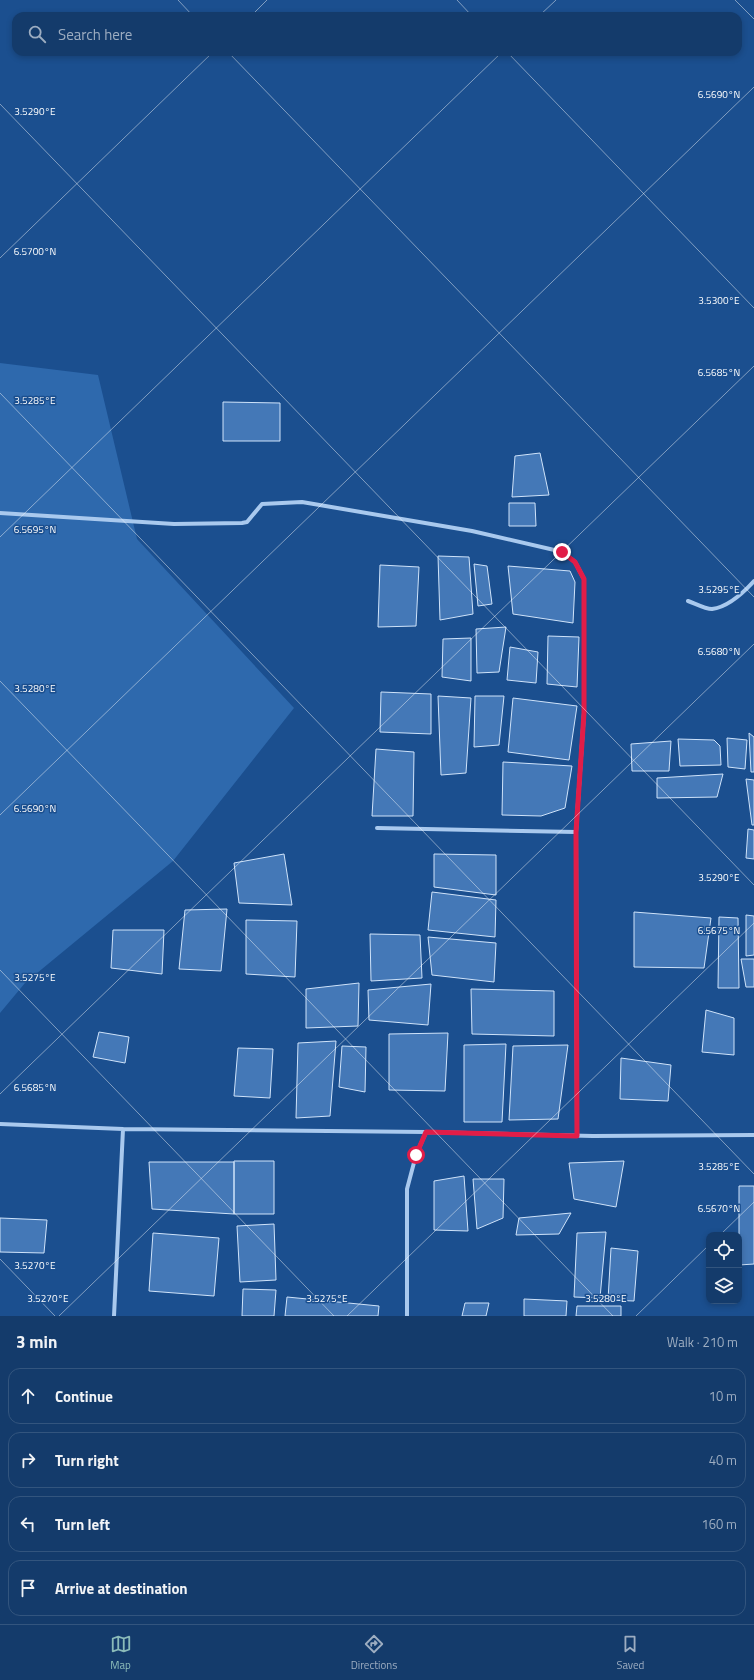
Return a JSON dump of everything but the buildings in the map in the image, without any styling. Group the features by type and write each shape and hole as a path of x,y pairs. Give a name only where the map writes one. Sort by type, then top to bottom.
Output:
{"street":[{"path":"0,513 174,524 242,523 247,522 262,504 302,502 472,531 562,552 575,562 584,579 584,713 576,832 577,1136"},
{"path":"688,601 711,609 730,602 749,587 754,581"},
{"path":"377,828 576,832"},
{"path":"0,1124 124,1128 426,1132 577,1136 754,1135"},
{"path":"114,1316 124,1128"},
{"path":"407,1316 406,1189 416,1155 426,1132"}],"shaded area":[{"path":"0,363 98,375 137,539 294,708 173,861 25,983 0,1013"}],"route":[{"path":"416,1155 426,1132 577,1136 576,832 584,713 584,579 575,562 562,552"}]}
